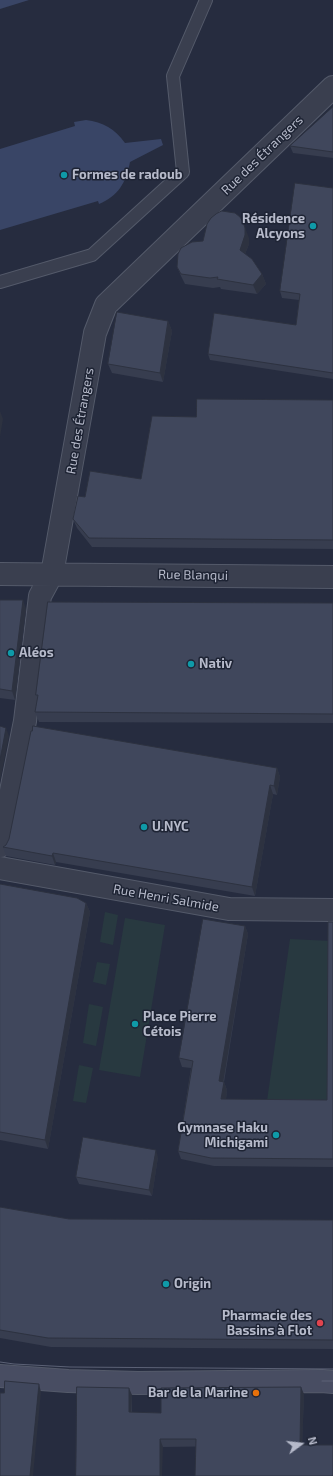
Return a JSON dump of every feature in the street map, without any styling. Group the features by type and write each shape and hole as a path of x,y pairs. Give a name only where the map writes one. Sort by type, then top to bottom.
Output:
{"street":[{"name":"Rue des Étrangers","path":"0,846 25,720 40,596 52,574 95,333 106,305 333,87"},
{"name":"Rue Blanqui","path":"0,574 333,577"},
{"name":"Rue Henri Salmide","path":"0,868 229,909 333,910"},
{"path":"0,1376 68,1381 328,1382"}],"lane":[{"path":"0,282 92,255 182,172 173,76 206,0"}],"shaded area":[{"path":"105,912 118,915 113,945 100,942"},
{"path":"125,918 165,925 140,1077 99,1070"},
{"path":"290,939 331,941 330,1108 266,1108"},
{"path":"97,962 110,964 106,985 93,982"},
{"path":"89,1004 103,1007 96,1046 83,1043"},
{"path":"79,1065 93,1068 86,1103 73,1101"}],"water":[{"path":"0,0 29,0 0,9"},
{"name":"Formes de radoub","path":"86,120 103,124 113,130 125,143 161,139 163,145 130,162 126,176 120,188 106,201 99,204 98,201 0,230 0,149 75,126 74,122"}],"building":[{"path":"333,107 333,152 290,146"},
{"path":"295,183 333,188 333,373 208,354 214,313 296,325 300,294 280,291"},
{"path":"222,211 235,213 243,222 245,235 240,250 252,259 262,274 253,285 217,279 218,277 210,278 181,274 177,267 178,254 181,248 192,242 203,241 207,224 211,218"},
{"path":"117,312 168,321 160,373 108,364"},
{"path":"197,399 333,400 333,540 89,538 73,519 78,496 85,497 90,471 141,479 152,416 196,417"},
{"name":"Aléos","path":"0,600 23,600 12,691 0,689"},
{"name":"Nativ","path":"48,602 333,603 333,714 35,712"},
{"path":"0,726 6,728 0,760"},
{"name":"U.NYC","path":"33,726 277,768 274,786 270,785 252,887 53,853 52,856 3,847 9,839"},
{"path":"0,884 77,898 86,903 45,1140 0,1132"},
{"path":"203,919 245,926 219,1081 224,1082 221,1099 327,1100 328,922 333,922 333,1159 211,1158 178,1151 193,1061 179,1058"},
{"path":"83,1137 156,1150 149,1190 76,1177"},
{"name":"Origin","path":"0,1207 69,1219 333,1220 333,1340 48,1338 0,1330"},
{"path":"5,1381 39,1384 30,1476 0,1476 0,1393 4,1393"},
{"path":"77,1387 129,1388 129,1412 161,1413 161,1388 301,1387 300,1445 333,1445 333,1476 195,1476 196,1439 160,1439 160,1476 76,1476"}],"tram line":[{"path":"0,1362 70,1367 333,1369"},
{"path":"322,1381 333,1381"}],"place":[{"name":"Formes de radoub","path":"64,175"},
{"name":"Résidence Alcyons","path":"313,226"},
{"name":"Aléos","path":"11,653"},
{"name":"Nativ","path":"191,664"},
{"name":"U.NYC","path":"144,827"},
{"name":"Place Pierre Cétois","path":"135,1024"},
{"name":"Gymnase Haku Michigami","path":"276,1135"},
{"name":"Origin","path":"166,1284"},
{"name":"Pharmacie des Bassins à Flot","path":"320,1323"},
{"name":"Bar de la Marine","path":"256,1393"}]}
